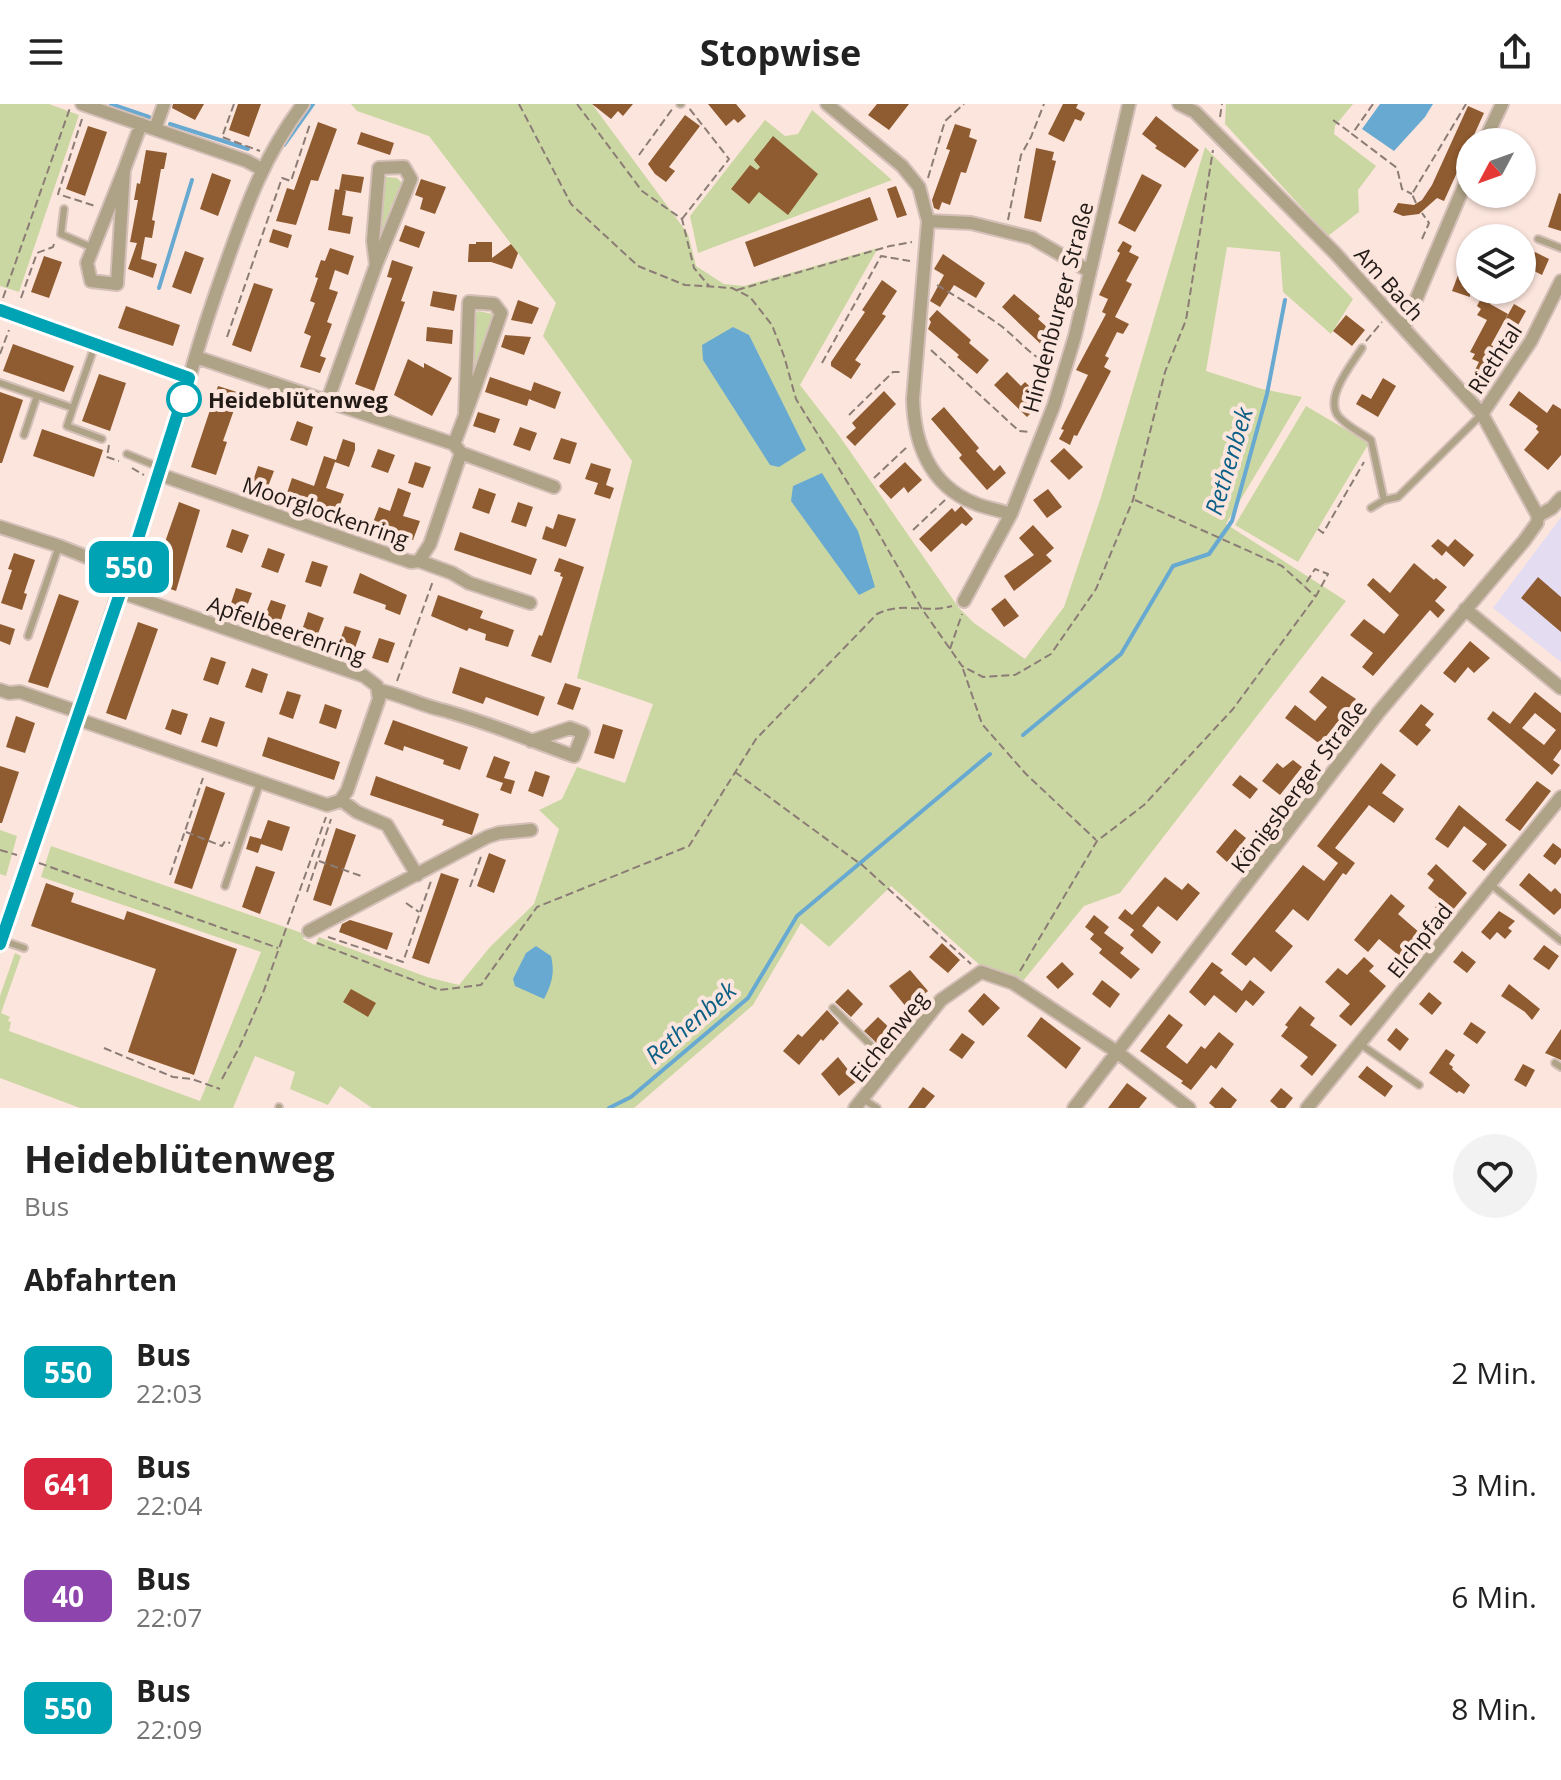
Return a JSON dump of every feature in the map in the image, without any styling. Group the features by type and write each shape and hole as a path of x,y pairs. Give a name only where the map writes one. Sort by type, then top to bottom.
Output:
{"street":[{"path":"155,129 164,104"},
{"path":"1,942 127,573 198,344 261,169 303,104"},
{"path":"827,104 902,166 919,187 928,221 913,399 916,438 924,457 939,478 955,491 972,502 1011,514"},
{"name":"Hindenburger Straße","path":"964,601 1011,514 1065,369 1129,104"},
{"name":"Am Bach","path":"1179,104 1195,112 1216,132 1335,253 1482,414 1538,516"},
{"path":"84,105 261,169"},
{"path":"1491,128 1500,109"},
{"path":"124,170 117,284 91,281 87,263 141,124"},
{"path":"327,402 376,265 411,179 404,167 379,168 373,241 376,265"},
{"path":"1404,328 1456,205"},
{"path":"928,221 971,223 1032,238 1089,271"},
{"name":"Riethtal","path":"1482,414 1531,341 1561,281"},
{"name":"Moorglockenring","path":"160,471 411,562 419,561 430,544 465,415 501,313 494,304 469,302 465,415"},
{"path":"0,308 189,378"},
{"path":"196,357 458,448 554,487"},
{"name":"Königsberger Straße","path":"1074,1108 1378,713 1533,530 1538,516 1561,498"},
{"path":"0,527 127,573"},
{"path":"419,561 437,566 469,583 530,603"},
{"name":"Apfelbeerenring","path":"120,592 364,676 378,690 379,699 347,791 341,800"},
{"path":"1465,609 1561,688"},
{"path":"0,690 20,692 260,783 327,805 341,800 353,810 387,825 417,875"},
{"path":"378,690 437,709 458,712 531,741"},
{"name":"Elchpfad","path":"1307,1108 1561,797"},
{"path":"308,935 487,837 531,830"},
{"path":"981,972 1013,983 1117,1052 1189,1108"},
{"name":"Eichenweg","path":"859,1103 941,1000 981,972"}],"lane":[{"path":"64,209 61,234 93,248"},
{"path":"1538,239 1561,248"},
{"path":"95,343 67,426 102,439"},
{"path":"1362,348 1339,387 1334,405 1338,416 1371,440 1384,500"},
{"path":"0,383 73,408"},
{"path":"24,435 37,396"},
{"path":"1371,508 1384,500 1398,497 1482,414"},
{"path":"127,454 160,471"},
{"path":"28,636 59,546"},
{"path":"225,886 260,783"},
{"path":"1490,884 1561,941"},
{"path":"1,942 24,948"},
{"path":"833,1008 890,1064"},
{"path":"1360,1044 1419,1085"},
{"path":"859,1103 877,1108"}],"path":[{"path":"0,308 72,104"},
{"path":"234,104 222,137 269,155"},
{"path":"519,104 571,204 638,266 685,285 737,290 750,297 772,325 796,399 922,609 962,666 982,724 1025,773 1097,841"},
{"path":"577,104 642,191 682,219 694,268 710,287"},
{"path":"639,155 675,105 682,104 729,159 682,219"},
{"path":"919,187 927,182 945,121 964,104"},
{"path":"1005,232 1021,155 1044,104"},
{"path":"1352,134 1373,104"},
{"path":"1412,194 1466,104"},
{"path":"84,105 58,194 108,211"},
{"path":"1333,120 1397,168 1402,189 1412,194 1416,203"},
{"path":"227,337 282,178 291,181 310,124"},
{"path":"962,666 983,677 1015,675 1051,654 1096,589 1133,500 1165,372 1186,320 1216,132"},
{"path":"1422,213 1429,223 1422,239"},
{"path":"21,298 37,253 53,247 61,234"},
{"path":"737,290 890,246 925,240"},
{"path":"822,363 881,256 923,262"},
{"path":"922,280 937,285 997,323 1041,361 1065,369"},
{"path":"1371,333 1385,319"},
{"path":"0,354 9,330"},
{"path":"918,350 932,350 1019,431 1042,435"},
{"path":"849,415 893,372 916,373"},
{"path":"874,478 916,438"},
{"path":"1318,529 1323,533 1373,447"},
{"path":"1353,470 1358,473"},
{"path":"913,530 955,491"},
{"path":"1133,500 1282,566 1316,596"},
{"path":"393,693 437,566"},
{"path":"1013,983 1097,841 1144,805 1233,709 1316,596 1328,574 1315,569 1304,586"},
{"path":"308,935 439,990 481,985 537,907 689,846 756,739 877,614 898,606 939,610 964,601"},
{"path":"950,649 964,601"},
{"path":"735,772 860,863 981,972"},
{"path":"170,875 204,777"},
{"path":"222,1079 240,1046 280,948 325,821 327,805"},
{"path":"307,892 331,819"},
{"path":"185,832 222,846 225,841 239,846"},
{"path":"470,887 487,837"},
{"path":"0,850 22,857"},
{"path":"35,861 280,948"},
{"path":"318,861 361,876"},
{"path":"308,935 403,962 436,864"},
{"path":"406,903 420,913"},
{"path":"104,1048 173,1077 192,1079 220,1089"}],"shaded area":[{"path":"1561,517 1561,662 1493,608"}],"green space":[{"path":"0,104 49,104 79,115 19,292 0,286"},
{"path":"351,104 592,104 688,234 696,266 724,284 744,286 878,248 800,385 838,434 959,608 974,623 1025,659 1064,607 1101,497 1205,147 1353,299 1331,334 1283,292 1280,252 1227,247 1206,371 1262,389 1302,397 1226,524 1346,601 1120,893 1084,906 1023,981 982,967 891,886 829,947 801,923 753,1005 634,1108 372,1108 340,1086 328,1105 290,1089 295,1072 255,1056 233,1108 80,1108 0,1078 0,996 15,953 21,956 1,1013 10,1017 9,1031 200,1101 261,952 41,877 51,846 305,934 303,939 315,945 319,937 427,977 459,985 490,947 534,904 559,829 539,810 562,799 577,767 625,783 653,704 577,678 632,461 543,336 556,303 429,136 357,111","holes":["822,474 874,586 859,595 793,486"]},
{"path":"1226,104 1353,104 1335,126 1334,134 1376,166 1358,190 1359,212 1328,236 1225,124"},
{"path":"812,110 892,180 698,253 690,216 765,120 785,136 798,134"},
{"path":"386,177 397,178 403,184 382,233 386,237 383,245 377,243 383,180"},
{"path":"478,311 495,317 474,369 478,371 475,379 469,378 474,316"},
{"path":"1306,406 1369,443 1298,562 1235,525"},
{"path":"0,830 17,836 6,876 0,874"}],"water":[{"path":"1380,104 1433,104 1394,151 1362,129"},
{"path":"733,327 749,335 806,450 779,467 770,465 703,360 702,345"},
{"path":"822,473 858,531 875,587 859,595 791,501 793,486"},
{"path":"536,946 551,956 553,968 544,999 515,986 513,979 526,953"}],"building":[{"path":"173,104 204,104 195,120 172,108"},
{"path":"238,104 261,104 249,137 229,130"},
{"path":"592,104 633,104 623,116 618,111 611,119"},
{"path":"708,104 736,104 746,116 738,123 734,119 726,126"},
{"path":"877,104 909,104 889,130 868,115"},
{"path":"1063,104 1078,104 1076,108 1085,113 1081,121 1075,119 1064,142 1048,134"},
{"path":"1468,106 1484,113 1477,128 1458,128"},
{"path":"685,115 700,126 669,167 675,171 666,182 648,164"},
{"path":"1156,116 1199,150 1185,168 1155,148 1157,146 1142,134"},
{"path":"318,122 337,129 318,181 311,180 296,225 276,221 287,188 294,190"},
{"path":"955,124 971,129 969,137 977,140 966,173 961,172 950,205 942,202 939,210 934,208 932,200 950,150 946,149"},
{"path":"88,126 107,132 85,196 66,189"},
{"path":"361,132 394,143 390,155 357,144"},
{"path":"1456,132 1456,175 1444,201 1437,198 1419,214 1403,216 1393,212 1398,203 1414,205 1422,200"},
{"path":"773,136 818,174 788,215 759,192 749,204 731,189 750,165 757,170 760,167 754,160"},
{"path":"1036,148 1054,152 1052,160 1056,161 1041,222 1024,218"},
{"path":"146,150 167,153 152,220 155,221 152,238 145,237 141,259 157,264 153,278 128,269 137,243 130,242 138,200 134,200"},
{"path":"212,173 231,180 218,216 200,209"},
{"path":"342,174 364,177 361,193 343,190 346,191 342,215 353,217 350,234 328,230 335,189 339,190"},
{"path":"1142,174 1162,185 1135,232 1118,223"},
{"path":"421,179 446,187 435,214 420,209 423,198 415,195"},
{"path":"896,186 907,215 897,218 887,189"},
{"path":"1561,194 1561,231 1548,227"},
{"path":"870,197 878,220 754,267 745,242"},
{"path":"405,225 425,232 419,248 399,241"},
{"path":"273,229 292,235 288,248 269,242"},
{"path":"1123,241 1132,246 1129,252 1139,257 1126,281 1132,284 1115,317 1129,324 1123,334 1117,332 1105,356 1109,358 1104,367 1111,371 1070,445 1059,439 1064,430 1061,429 1088,375 1076,370 1106,314 1102,312 1108,299 1099,295"},
{"path":"492,242 492,258 511,244 518,253 512,269 491,262 468,262 469,244"},
{"path":"330,248 354,256 348,275 335,270 329,289 338,292 327,322 332,324 320,356 326,358 320,373 300,367 311,336 304,333 315,303 310,301 318,278 315,277 321,260 325,261"},
{"path":"185,251 204,258 191,294 172,287"},
{"path":"1536,252 1549,259 1542,275 1536,272"},
{"path":"943,254 985,283 976,298 954,285 940,307 930,301 944,275 934,269"},
{"path":"44,256 62,262 49,298 31,292"},
{"path":"392,260 413,267 401,301 405,302 374,391 355,384 392,278 387,277"},
{"path":"882,280 897,291 882,314 886,316 855,360 861,364 851,379 831,366 831,362 865,312 862,310"},
{"path":"254,283 273,289 251,352 232,345"},
{"path":"433,291 457,295 454,311 430,306"},
{"path":"1014,294 1040,316 1038,319 1058,337 1047,350 1002,307"},
{"path":"518,300 539,308 532,324 511,320"},
{"path":"1490,304 1508,314 1491,345 1503,352 1488,380 1474,372 1479,362 1472,359 1475,354 1470,352 1487,320 1477,315 1481,309 1477,306"},
{"path":"1514,304 1526,311 1517,327 1505,320"},
{"path":"126,306 180,325 173,346 118,328"},
{"path":"937,310 989,360 977,374 928,329 929,319"},
{"path":"1346,315 1365,330 1352,346 1333,331"},
{"path":"427,327 453,330 452,344 426,341"},
{"path":"505,335 531,337 524,355 501,347"},
{"path":"13,344 74,366 64,392 3,371"},
{"path":"408,359 424,368 424,363 452,378 432,416 394,395"},
{"path":"1007,372 1021,386 1025,382 1044,400 1027,417 994,385"},
{"path":"99,374 126,383 110,431 82,421"},
{"path":"490,377 531,391 534,382 561,392 555,409 529,399 527,406 485,392"},
{"path":"1383,378 1396,386 1378,417 1356,404 1362,394 1371,399"},
{"path":"218,386 240,393 223,441 227,442 216,475 191,467"},
{"path":"884,391 896,404 855,446 846,437 856,428 852,423"},
{"path":"1519,391 1547,413 1553,404 1561,409 1561,455 1548,470 1524,450 1539,432 1536,429 1538,426 1509,405"},
{"path":"0,392 23,400 2,463 0,463"},
{"path":"944,407 994,471 1000,465 1006,473 987,490 931,419"},
{"path":"478,412 500,419 495,433 473,426"},
{"path":"297,421 313,427 307,446 290,440"},
{"path":"520,427 537,433 530,451 513,445"},
{"path":"42,429 103,450 94,477 33,456"},
{"path":"561,438 577,443 570,464 553,459"},
{"path":"343,439 355,443 355,450 349,467 335,462 326,488 344,494 337,513 286,496 292,478 314,486 324,456 336,460"},
{"path":"1064,448 1083,467 1069,480 1050,461"},
{"path":"378,449 395,455 388,473 371,467"},
{"path":"415,462 431,467 423,488 408,483"},
{"path":"905,462 922,480 908,493 904,487 891,499 879,486"},
{"path":"591,463 611,469 606,485 614,488 610,499 594,494 598,483 585,479"},
{"path":"258,466 274,471 267,489 252,484"},
{"path":"398,488 411,493 403,516 420,521 413,540 372,525 379,507 390,511"},
{"path":"479,488 496,494 489,514 472,508"},
{"path":"1048,489 1062,507 1047,518 1033,500"},
{"path":"179,502 200,510 176,591 151,582"},
{"path":"518,502 533,507 526,527 511,522"},
{"path":"961,506 973,519 966,526 962,523 931,552 919,539 952,508 955,512"},
{"path":"558,514 576,519 566,547 542,539 546,526 553,529"},
{"path":"1033,525 1054,548 1046,555 1052,561 1014,591 1004,576 1034,555 1019,538"},
{"path":"232,529 249,535 242,553 226,547"},
{"path":"460,532 537,559 531,575 454,550"},
{"path":"1438,539 1448,547 1455,539 1474,555 1464,567 1446,551 1442,556 1431,546"},
{"path":"268,548 285,554 278,573 261,567"},
{"path":"14,553 35,560 22,610 1,603"},
{"path":"559,558 584,567 551,663 531,656 539,635 542,636 563,577 554,571"},
{"path":"312,561 328,566 321,587 305,582"},
{"path":"1414,563 1447,587 1435,601 1445,610 1438,618 1430,610 1373,676 1362,667 1373,653 1350,635 1364,619 1384,634 1399,615 1367,585 1373,578 1390,593"},
{"path":"360,573 407,595 400,615 385,609 386,605 353,593"},
{"path":"1538,577 1561,597 1561,632 1521,598"},
{"path":"236,588 252,593 244,614 229,609"},
{"path":"59,594 79,601 48,688 28,682"},
{"path":"438,595 483,611 480,618 514,630 508,647 485,640 486,634 469,628 467,631 431,616"},
{"path":"1005,598 1019,616 1004,627 991,609"},
{"path":"271,600 286,605 279,626 263,620"},
{"path":"308,612 324,618 316,639 301,633"},
{"path":"138,622 158,629 126,720 106,713"},
{"path":"0,624 15,629 10,645 0,641"},
{"path":"345,626 361,631 354,651 338,646"},
{"path":"379,638 395,643 388,663 372,658"},
{"path":"1470,641 1490,658 1474,673 1468,667 1455,683 1443,673"},
{"path":"211,657 226,662 218,685 203,680"},
{"path":"460,667 545,697 538,716 486,697 483,704 452,693"},
{"path":"252,668 268,674 262,693 245,687"},
{"path":"1322,676 1356,699 1320,744 1285,718 1295,705 1315,721 1327,707 1309,692"},
{"path":"565,683 581,688 573,710 557,704"},
{"path":"287,691 301,695 293,719 279,714"},
{"path":"1535,692 1561,713 1561,749 1553,760 1560,765 1552,775 1487,719 1493,711 1510,724","holes":["1535,713 1556,730 1544,745 1522,728"]},
{"path":"325,704 342,710 336,729 319,723"},
{"path":"1421,704 1434,714 1425,725 1431,730 1417,746 1399,731"},
{"path":"172,709 188,714 181,735 165,729"},
{"path":"16,716 35,723 25,753 6,747"},
{"path":"210,717 225,722 217,747 201,742"},
{"path":"393,720 468,747 460,770 443,764 444,760 404,746 403,751 384,744"},
{"path":"603,724 623,730 614,759 594,753"},
{"path":"268,737 340,762 334,780 262,756"},
{"path":"494,756 510,762 504,778 515,781 511,794 500,790 503,783 486,777"},
{"path":"1293,760 1302,767 1280,795 1262,781 1277,763 1283,768"},
{"path":"1381,763 1396,775 1382,793 1404,809 1394,823 1369,805 1335,848 1355,863 1346,875 1343,873 1308,921 1293,909 1275,931 1293,946 1271,972 1254,957 1246,966 1231,954 1303,865 1324,881 1338,863 1317,846"},
{"path":"0,766 19,772 2,823 0,823"},
{"path":"535,771 550,776 543,797 528,791"},
{"path":"1240,775 1258,789 1250,799 1232,785"},
{"path":"376,776 479,814 472,835 442,825 444,820 370,795"},
{"path":"1537,781 1551,791 1520,831 1505,820"},
{"path":"206,786 225,793 192,889 174,883"},
{"path":"1459,805 1507,845 1484,871 1472,861 1487,844 1464,826 1448,848 1435,839"},
{"path":"268,820 290,827 282,851 261,844 258,853 246,849 250,836 261,839"},
{"path":"336,828 356,835 331,906 313,900"},
{"path":"1235,829 1246,838 1227,862 1216,852"},
{"path":"1553,843 1561,849 1561,857 1555,865 1543,856"},
{"path":"489,853 506,860 494,893 477,886"},
{"path":"1436,864 1467,893 1447,917 1435,907 1442,900 1428,888 1434,880 1427,874"},
{"path":"256,866 275,872 260,914 242,907"},
{"path":"441,873 459,879 429,964 412,958"},
{"path":"1529,873 1551,892 1555,888 1561,894 1561,908 1554,915 1519,885"},
{"path":"1165,877 1182,890 1188,883 1200,893 1177,921 1158,906 1142,926 1161,942 1152,954 1130,935 1134,930 1118,918 1125,909 1132,915"},
{"path":"46,883 74,893 71,902 124,920 127,911 237,949 194,1075 128,1052 156,969 31,926"},
{"path":"1391,894 1405,906 1398,914 1428,940 1408,963 1379,939 1368,952 1354,940"},
{"path":"1499,911 1515,921 1508,928 1512,931 1505,939 1497,932 1490,940 1481,932"},
{"path":"1094,915 1109,927 1104,933 1124,948 1120,953 1140,969 1131,979 1099,953 1102,949 1090,939 1094,934 1085,927"},
{"path":"350,920 393,933 387,950 339,932 342,924"},
{"path":"942,943 960,960 948,973 929,957"},
{"path":"1544,945 1559,956 1549,970 1533,959"},
{"path":"1462,951 1476,962 1467,973 1453,962"},
{"path":"1364,957 1374,966 1369,971 1386,986 1351,1026 1339,1016 1350,1004 1325,982 1338,968 1347,975"},
{"path":"1062,962 1074,974 1058,989 1046,977"},
{"path":"1212,962 1242,991 1250,980 1265,992 1253,1006 1246,1000 1236,1013 1214,995 1205,1006 1189,992"},
{"path":"910,970 928,991 907,1008 889,986"},
{"path":"1102,980 1120,994 1110,1008 1092,994"},
{"path":"1509,984 1540,1009 1532,1020 1501,996"},
{"path":"351,989 376,1003 368,1017 343,1002"},
{"path":"848,989 863,1004 851,1017 835,1002"},
{"path":"1429,992 1442,1003 1432,1015 1419,1004"},
{"path":"984,993 1000,1008 983,1026 968,1011"},
{"path":"1300,1006 1315,1018 1310,1025 1337,1045 1312,1076 1300,1066 1308,1057 1281,1036 1288,1027 1285,1025"},
{"path":"827,1010 839,1023 799,1065 783,1051 798,1034 802,1037"},
{"path":"1169,1014 1183,1025 1166,1047 1187,1064 1201,1046 1205,1049 1219,1032 1234,1044 1216,1069 1211,1065 1191,1090 1140,1051"},
{"path":"878,1017 896,1034 882,1048 864,1031"},
{"path":"1041,1017 1081,1048 1066,1069 1027,1036"},
{"path":"1471,1022 1486,1032 1477,1044 1463,1034"},
{"path":"1396,1028 1409,1039 1400,1051 1387,1040"},
{"path":"1561,1029 1561,1060 1545,1053"},
{"path":"962,1033 975,1042 962,1059 949,1050"},
{"path":"1446,1049 1455,1055 1449,1064 1452,1069 1470,1085 1464,1094 1457,1093 1429,1073"},
{"path":"838,1057 857,1081 839,1096 821,1074"},
{"path":"1523,1064 1535,1070 1526,1087 1514,1080"},
{"path":"1367,1066 1393,1086 1385,1097 1358,1077"},
{"path":"1127,1083 1147,1098 1139,1108 1108,1108"},
{"path":"923,1087 935,1096 925,1108 908,1108"},
{"path":"1222,1087 1237,1100 1231,1108 1215,1108 1209,1103"},
{"path":"1281,1088 1293,1098 1285,1108 1278,1108 1270,1101"}],"waterway":[{"path":"111,104 149,117"},
{"path":"284,145 313,104"},
{"path":"170,124 248,149"},
{"path":"159,288 192,180"},
{"name":"Rethenbek","path":"1023,735 1121,654 1173,566 1209,554 1232,521 1267,394 1285,300"},
{"name":"Rethenbek","path":"609,1108 631,1097 748,998 797,916 990,754"}],"bus line":[{"name":"550","path":"0,310 189,378 127,573 0,944"}],"place":[{"name":"Heideblütenweg","path":"184,399"}]}
